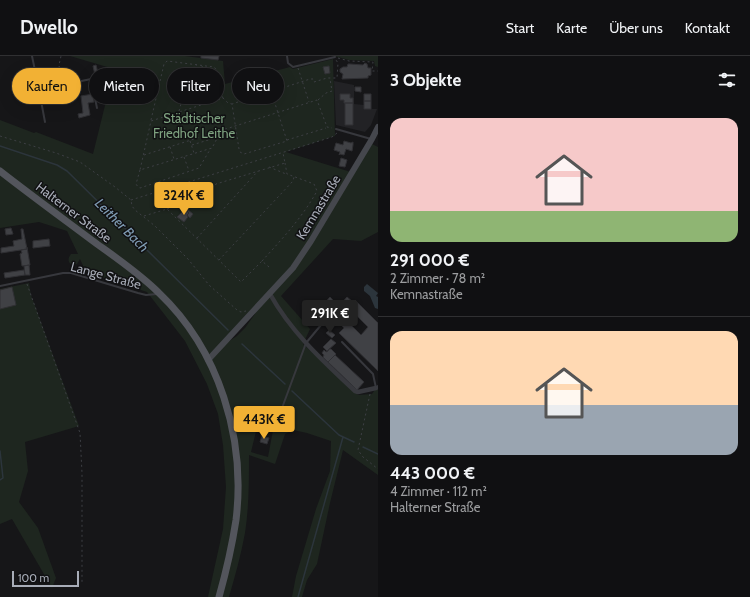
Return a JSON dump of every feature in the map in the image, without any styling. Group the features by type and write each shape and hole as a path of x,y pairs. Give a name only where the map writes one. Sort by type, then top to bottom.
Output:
{"main road":[{"name":"Halterner Straße","path":"0,172 123,263 160,294 188,327 208,360 217,379 227,408 235,442 237,470 236,519 233,542 219,597"}],"street":[{"name":"Kemnastraße","path":"208,360 293,268 378,127"},
{"path":"270,294 284,317 306,343 355,391 358,392 375,388"}],"lane":[{"path":"32,56 34,68"},
{"path":"287,56 288,63 298,67 335,57"},
{"path":"81,81 91,79 97,108"},
{"path":"42,104 45,122"},
{"path":"336,129 372,139"},
{"name":"Lange Straße","path":"0,286 56,274 71,273 146,295 160,294"},
{"path":"275,427 306,343 321,325"},
{"path":"342,342 373,374 375,388"}],"path":[{"path":"59,68 62,56"},
{"path":"335,57 349,61 373,62 372,71 378,71"},
{"path":"284,87 310,79 314,80 314,82 327,78 337,78 338,63 335,57"},
{"path":"216,68 211,66 170,61 165,63 136,184 140,188 189,172 202,166 221,131"},
{"path":"196,64 197,68"},
{"path":"179,112 190,72 196,64"},
{"path":"298,67 309,102"},
{"path":"143,155 317,100 326,93 332,91 330,79"},
{"path":"224,99 228,103 232,104 239,149 240,152 244,154 327,128 336,129"},
{"path":"317,100 327,128"},
{"path":"151,121 204,104"},
{"path":"276,104 287,141"},
{"path":"131,200 332,137 340,130"},
{"path":"0,136 80,162 116,187 131,200 132,206 155,226 188,259 209,285 237,310 241,312 249,309"},
{"path":"192,145 218,137"},
{"path":"190,140 194,153"},
{"path":"170,147 174,160"},
{"path":"140,170 212,148"},
{"path":"283,152 287,174"},
{"path":"184,156 189,172"},
{"path":"143,216 200,198 216,184 285,163"},
{"path":"167,209 241,282 292,228 308,208 316,191 314,184 269,167"},
{"path":"196,239 258,171"},
{"path":"219,261 293,181 294,177"},
{"path":"262,261 268,267"},
{"path":"27,281 80,433 82,473 82,582"},
{"path":"375,388 358,450 363,457 378,469"}],"shaded area":[{"path":"334,81 354,85 354,104 364,105 364,109 377,109 371,125 365,132 336,125"},
{"path":"367,284 378,293 376,296 378,297 378,309 375,308 370,296 364,291 364,287"}],"green space":[{"name":"Städtischer Friedhof Leithe","path":"70,56 185,56 223,61 224,68 167,68 167,104 224,104 224,72 225,84 232,82 232,104 284,104 284,69 290,67 293,69 333,59 335,136 286,152 354,173 372,144 378,147 378,232 361,241 333,239 281,296 310,329 303,344 358,395 372,394 378,387 378,475 343,450 317,564 307,580 302,597 292,597 296,576 316,509 330,471 331,441 293,430 285,434 275,464 249,455 249,485 245,533 229,597 208,597 223,529 226,487 223,445 218,414 207,384 185,341 147,292 86,272 80,259 77,264 70,263 69,258 71,254 78,254 67,231 39,222 0,228 0,172 160,295 209,359 163,295 0,171 0,120 93,154 105,104 159,104 159,68 111,68","holes":["267,297 245,328 237,336 220,347","258,423 274,425 268,457 251,452"]},
{"path":"334,56 378,56 378,67 375,66 374,61 349,60"},
{"path":"29,283 31,295 79,426 25,442 28,471 19,502 38,528 56,578 52,588 12,519 0,524 0,289"}],"building":[{"path":"201,56 219,56 218,60 201,58"},
{"path":"365,63 367,64 368,68 371,68 371,75 368,76 368,78 342,79 343,74 340,72 340,69 347,67 348,64 363,65"},
{"path":"329,66 330,73 325,74 323,67"},
{"path":"355,87 361,87 361,92 355,91"},
{"path":"340,94 350,94 350,98 353,98 353,103 344,103 344,100 340,100"},
{"path":"364,94 371,94 371,101 364,101"},
{"path":"89,95 88,103 90,115 79,118 78,114 83,113 81,96"},
{"path":"364,101 371,101 371,109 364,109"},
{"path":"345,103 353,103 353,125 345,125"},
{"path":"344,141 351,143 353,142 352,151 346,149 344,155 339,155 340,152 334,150 336,143 343,145"},
{"path":"341,158 347,160 345,167 339,166"},
{"path":"186,208 193,214 190,218 187,215 189,213 185,209"},
{"path":"185,209 189,213 184,222 177,217"},
{"path":"11,228 13,234 6,235 5,229"},
{"path":"21,229 23,229 27,249 1,253 1,248 14,246 13,241 22,239"},
{"path":"49,239 50,246 33,248 33,241"},
{"path":"27,247 30,265 22,266 20,254 22,253 21,250 27,249"},
{"path":"29,265 30,275 25,275 24,266"},
{"path":"24,270 25,275 5,278 4,273"},
{"path":"12,287 16,305 0,309 0,290"},
{"path":"330,297 339,309 331,315 322,308"},
{"path":"347,297 353,302 339,316 335,312 339,309 338,307"},
{"path":"355,300 378,323 378,371 339,333 344,328 342,326 347,321 361,335 368,327 348,307"},
{"path":"329,330 335,335 332,338 326,333"},
{"path":"331,339 336,343 327,351 323,347"},
{"path":"329,349 336,354 328,362 323,357 324,355 322,353 324,350 326,352"},
{"path":"335,355 364,382 357,390 328,362"},
{"path":"262,436 269,438 267,444 260,442"}],"waterway":[{"name":"Leither Bach","path":"0,146 57,165 67,171 228,330"},
{"name":"Leither Bach","path":"242,344 285,384"},
{"name":"Leither Bach","path":"292,391 339,435 354,442"},
{"path":"298,597 343,437"},
{"name":"Leither Bach","path":"363,447 378,454"},
{"path":"0,451 3,478 0,480"}]}
